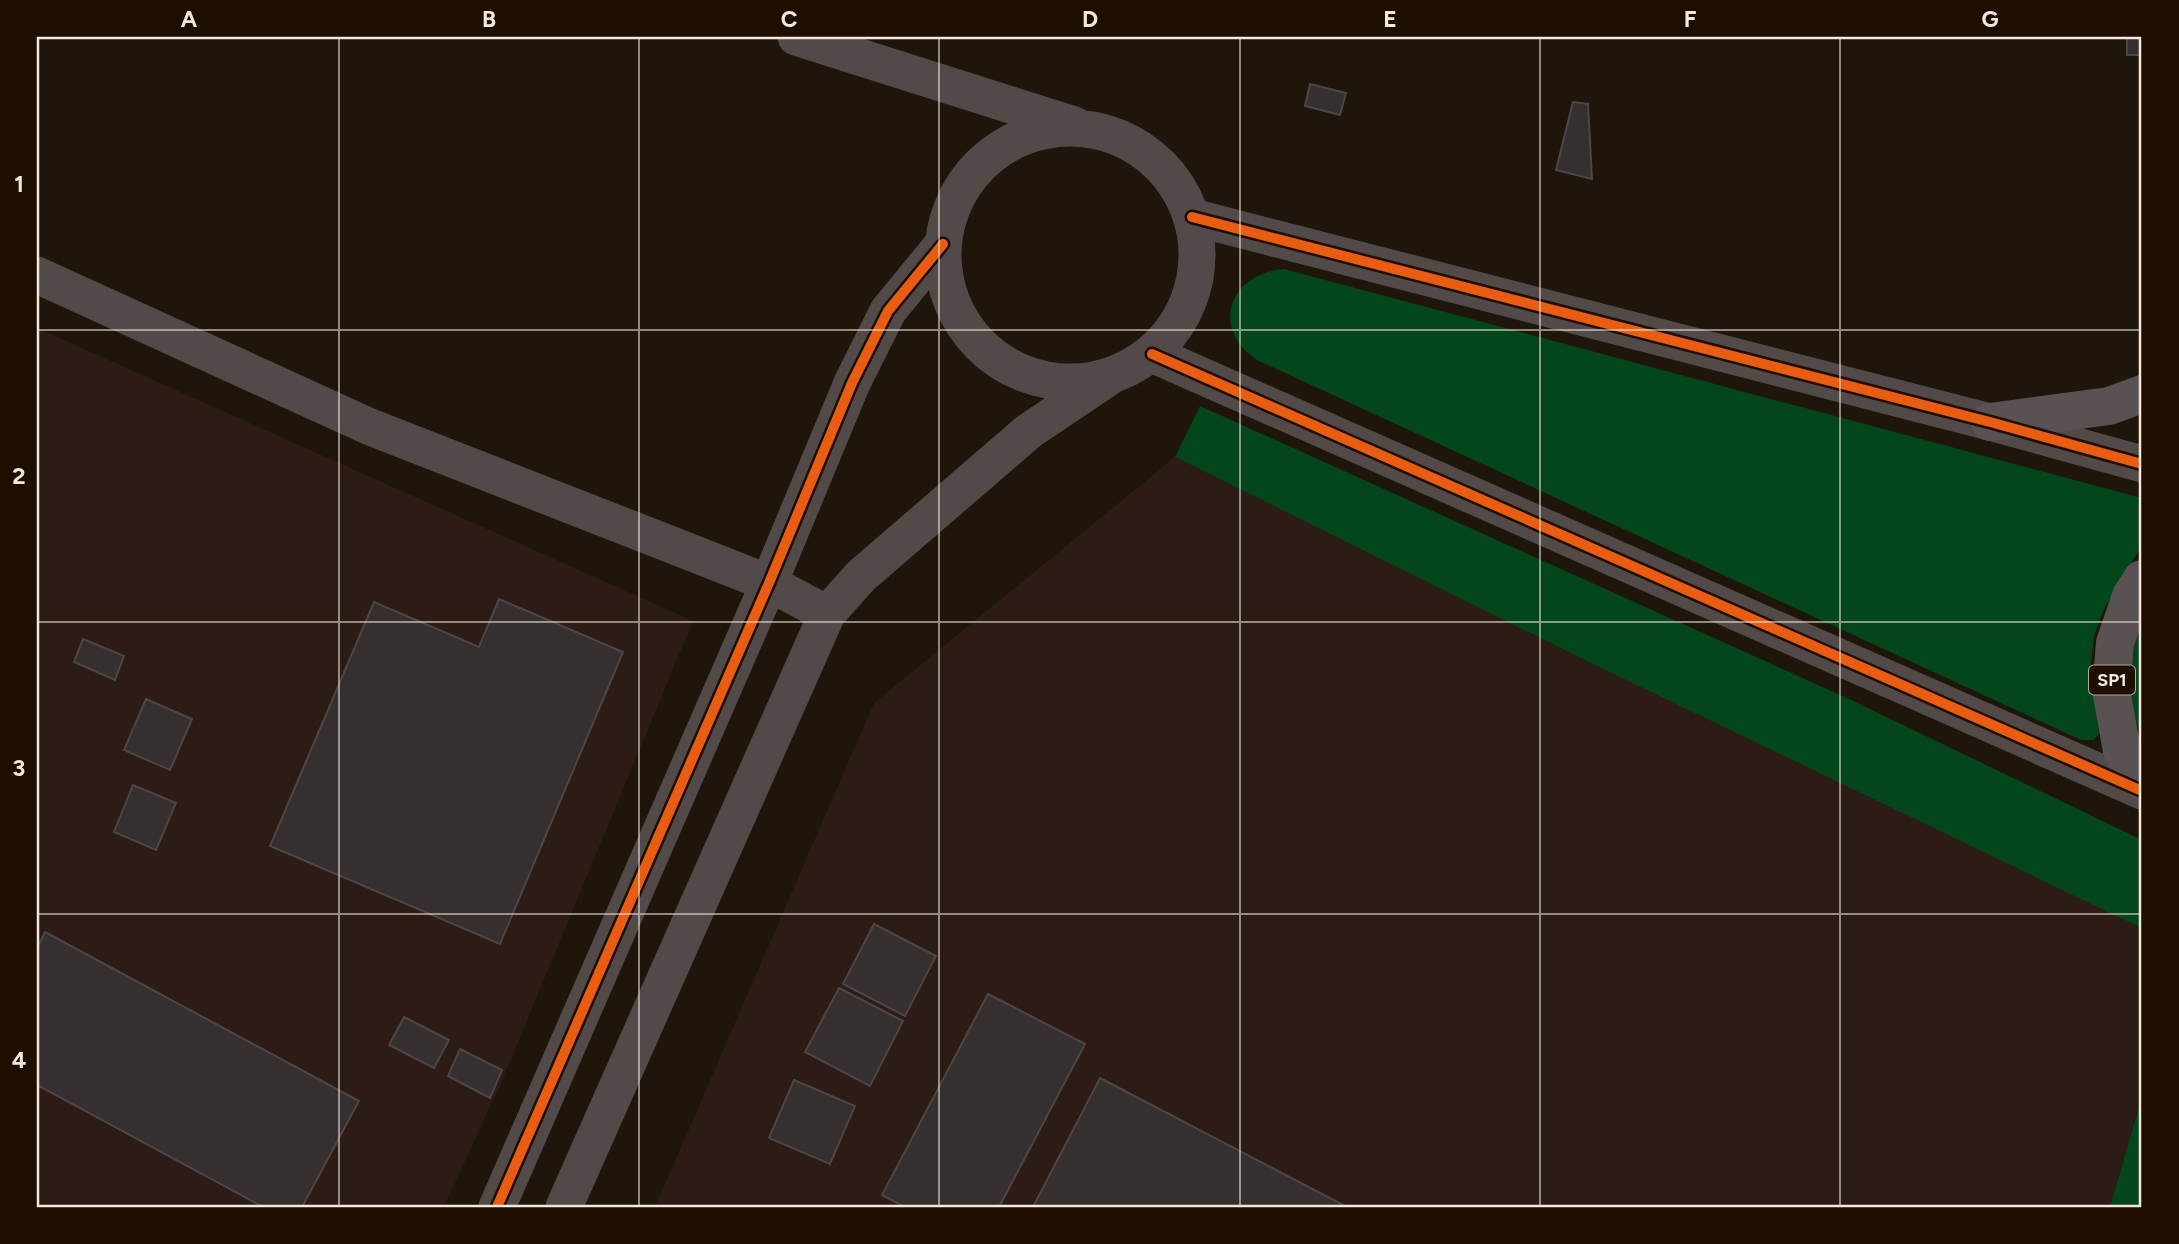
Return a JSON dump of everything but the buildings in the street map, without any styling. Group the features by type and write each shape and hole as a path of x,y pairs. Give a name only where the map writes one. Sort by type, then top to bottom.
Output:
{"main road":[{"path":"1990,422 2109,407 2142,394"},
{"name":"SP1","path":"2142,579 2131,596 2115,643 2111,690 2122,751 2142,781"}],"street":[{"path":"564,1207 827,614 861,576 1029,431 1108,378 1153,354 1177,325 1193,291 1198,254 1192,217 1176,183 1150,155 1118,136 1081,128 796,37"},
{"path":"1081,128 1042,130 1004,145 974,171 952,205 943,244 946,286 962,324 990,356 1026,376 1067,384 1108,378"},
{"path":"1192,217 1990,422 2142,464"},
{"path":"497,1207 769,583 852,383 888,311 943,244"},
{"path":"37,275 368,426 769,583 827,614"},
{"path":"1153,354 2142,791"}],"shaded area":[{"path":"37,328 693,621 501,1083 444,1207 37,1207"},
{"path":"1175,457 2137,926 2142,932 2142,1096 2110,1207 655,1207 874,703"}],"green space":[{"path":"1284,269 2142,498 2142,545 2104,609 2094,636 2090,673 2099,734 2094,740 2081,740 1259,361 1244,349 1234,335 1230,320 1232,306 1238,292 1249,281 1265,273"},
{"path":"1200,406 1849,699 2142,840 2142,932 2137,926 1583,659 1175,457"},
{"path":"2142,619 2142,737 2132,708 2130,678"},
{"path":"2142,1096 2142,1207 2110,1207"}],"cycle path":[{"path":"1192,217 1990,422 2142,464"},
{"path":"497,1207 769,583 852,383 888,311 943,244"},
{"path":"1152,354 2142,791"}]}
